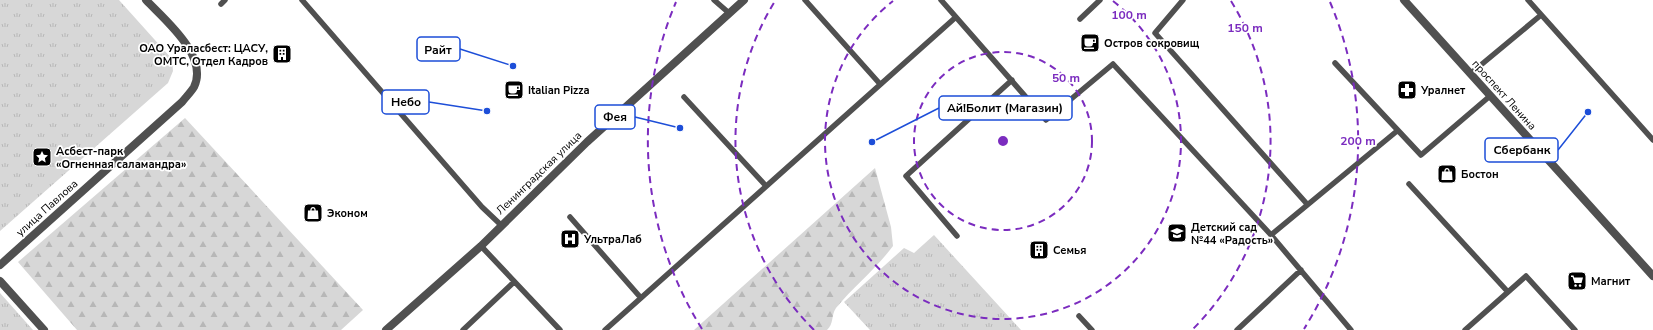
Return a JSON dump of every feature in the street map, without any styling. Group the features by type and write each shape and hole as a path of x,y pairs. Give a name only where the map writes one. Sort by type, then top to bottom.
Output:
{"street":[{"name":"улица Павлова","path":"0,265 182,102 194,86 196,71 194,58 184,41 146,0"},
{"name":"Ленинградская улица","path":"386,330 481,246 588,142 744,0"},
{"name":"проспект Ленина","path":"1404,0 1653,276"},
{"path":"0,281 44,330"}],"lane":[{"path":"302,0 482,207 501,225"},
{"path":"714,0 729,13"},
{"path":"805,0 880,84"},
{"path":"940,0 1046,120 1113,64 1271,235 1352,330"},
{"path":"1080,19 1100,0"},
{"path":"1183,0 1155,33 1307,204"},
{"path":"1528,0 1653,140"},
{"path":"1470,74 1541,15"},
{"path":"605,330 956,17"},
{"path":"1336,63 1397,131 1421,155 1490,96"},
{"path":"957,236 906,176 1012,80"},
{"path":"684,97 766,186"},
{"path":"1271,235 1397,131"},
{"path":"1409,184 1508,292"},
{"path":"570,217 641,298"},
{"path":"481,246 560,330"},
{"path":"1237,330 1301,270"},
{"path":"1465,330 1526,276 1575,330"},
{"path":"462,330 514,282"},
{"path":"1080,316 1092,330"}],"green space":[{"name":"Асбест-парк «Огненная саламандра»","path":"0,0 119,0 172,59 173,71 168,83 0,231"},
{"path":"185,118 363,310 341,330 77,330 18,262"},
{"path":"875,168 891,227 893,246 836,308 831,325 827,330 694,330"},
{"path":"934,235 1021,330 870,330 844,302 904,248 914,253"},
{"path":"0,293 33,330 0,330"}],"place":[{"name":"Остров сокровищ","path":"1090,43"},
{"name":"ОАО Ураласбест: ЦАСУ, ОМТС, Отдел Кадров","path":"282,54"},
{"name":"Райт","path":"513,66"},
{"name":"Italian Pizza","path":"514,90"},
{"name":"Уралнет","path":"1407,90"},
{"name":"Небо","path":"487,111"},
{"name":"Сбербанк","path":"1588,112"},
{"name":"Фея","path":"680,128"},
{"name":"Ай!Болит (Магазин)","path":"872,142"},
{"name":"Асбест-парк «Огненная саламандра»","path":"42,157"},
{"name":"Бостон","path":"1447,174"},
{"name":"Эконом","path":"313,213"},
{"name":"Детский сад №44 «Радость»","path":"1177,233"},
{"name":"УльтраЛаб","path":"570,239"},
{"name":"Семья","path":"1039,250"},
{"name":"Магнит","path":"1577,281"}]}
